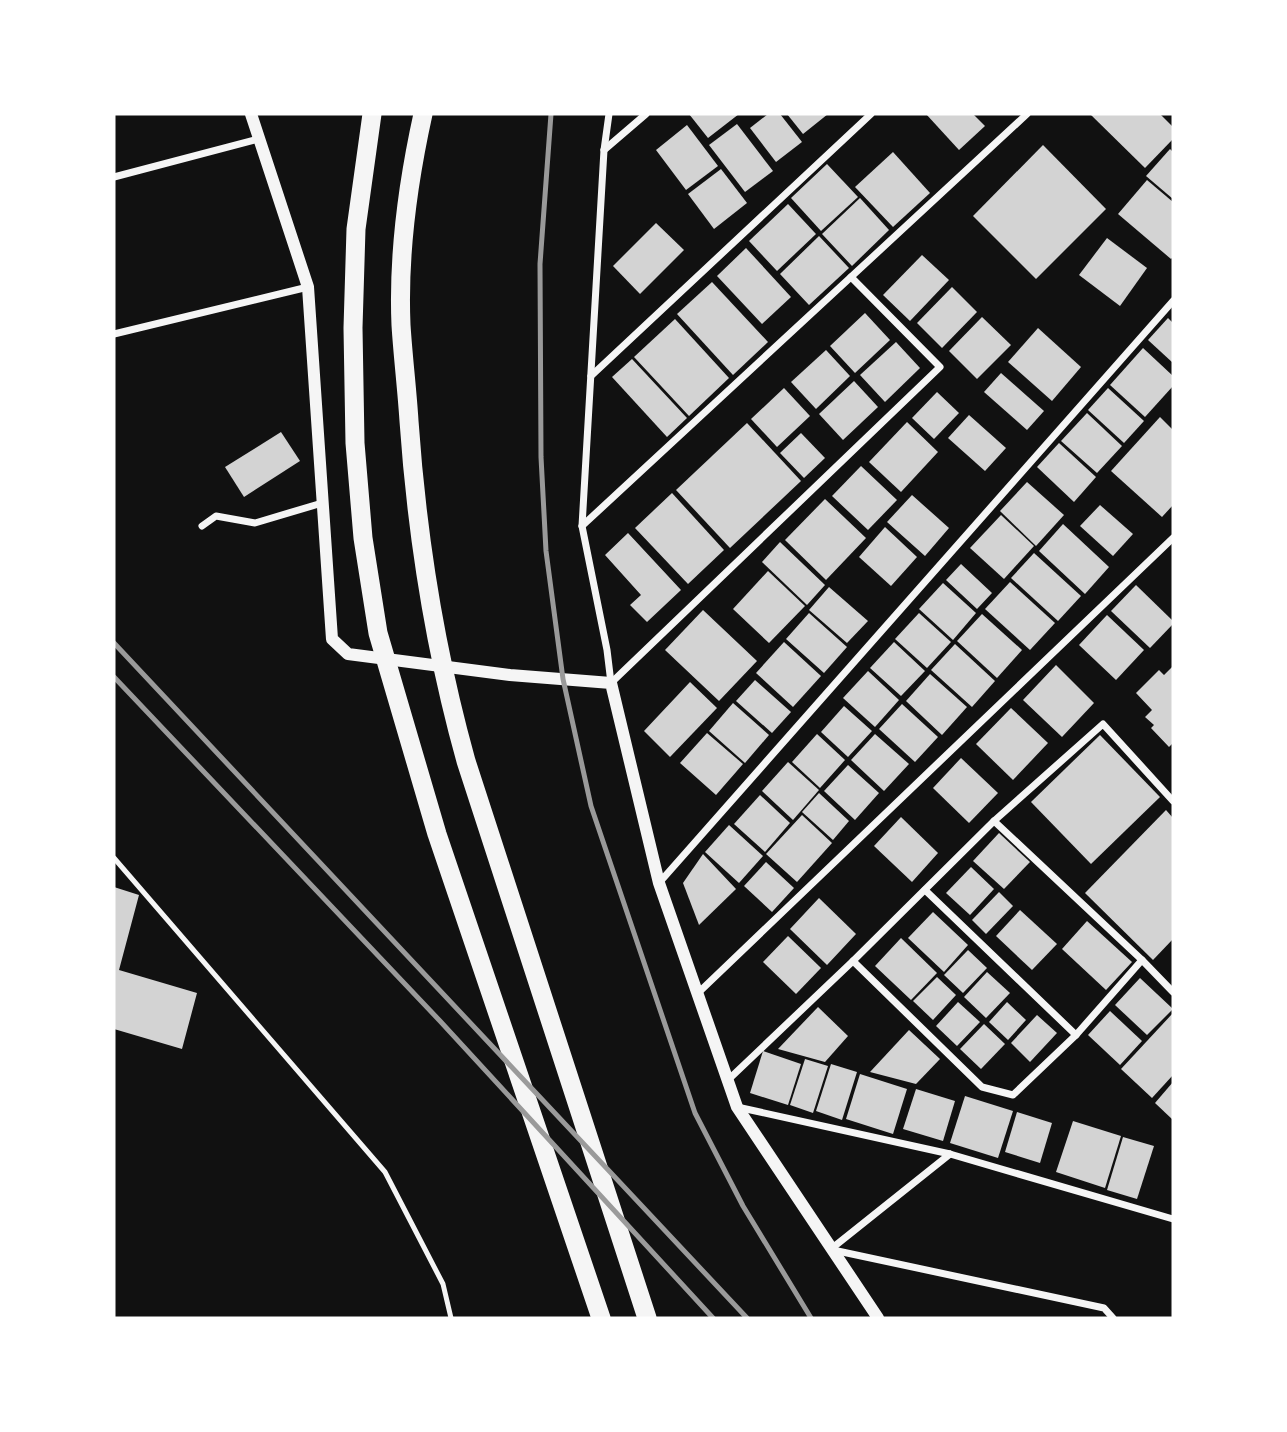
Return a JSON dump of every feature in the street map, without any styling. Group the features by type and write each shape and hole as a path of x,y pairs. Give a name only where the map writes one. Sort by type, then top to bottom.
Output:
{"highway":[{"path":"372,114 356,229 353,328 355,443 363,538 378,633 437,834 601,1318"},
{"path":"423,114 408,200 402,258 401,324 414,499 447,692 470,774 647,1318"}],"street":[{"path":"251,114 308,287 332,639 348,654 510,675 611,683 940,367 851,277"},
{"path":"608,114 582,526 611,683 659,883 737,1107 878,1318"},
{"path":"604,150 646,114"},
{"path":"591,376 871,114"},
{"path":"582,526 1027,114"},
{"path":"114,177 258,139"},
{"path":"114,334 308,287"},
{"path":"659,883 1173,301"},
{"path":"202,526 216,516 256,523 322,503"},
{"path":"697,995 1173,538"},
{"path":"727,1081 994,821 1103,724 1173,801"},
{"path":"994,821 1173,992"},
{"path":"925,890 1076,1035"},
{"path":"853,961 982,1087 1013,1095 1076,1035 1142,960"},
{"path":"737,1107 950,1154 1173,1219"},
{"path":"830,1249 950,1154"},
{"path":"830,1249 1104,1308 1112,1318"}],"lane":[{"path":"114,858 384,1172 443,1284 452,1318"}],"building":[{"path":"689,114 739,114 708,138"},
{"path":"768,114 780,114 802,142 776,162 750,128"},
{"path":"787,114 828,114 803,134"},
{"path":"926,114 973,114 985,126 959,150"},
{"path":"1090,114 1160,114 1173,127 1173,139 1145,168"},
{"path":"737,124 773,171 745,192 709,145"},
{"path":"687,125 718,166 686,190 656,150"},
{"path":"1043,145 1106,209 1036,279 973,216"},
{"path":"1170,149 1173,152 1173,199 1146,176"},
{"path":"893,152 930,193 893,227 855,187"},
{"path":"827,164 858,197 821,231 791,198"},
{"path":"721,169 747,203 714,229 688,194"},
{"path":"1147,180 1173,202 1171,259 1118,214"},
{"path":"860,198 889,230 852,266 822,234"},
{"path":"788,204 816,234 777,271 749,241"},
{"path":"656,223 684,250 640,294 613,266"},
{"path":"819,236 849,268 809,305 780,274"},
{"path":"1107,238 1147,268 1120,306 1079,275"},
{"path":"746,248 791,297 762,324 717,276"},
{"path":"922,255 949,280 910,321 883,295"},
{"path":"712,282 768,342 733,375 677,314"},
{"path":"952,287 977,312 942,348 917,323"},
{"path":"865,313 890,340 855,373 830,346"},
{"path":"982,317 1011,345 977,379 949,351"},
{"path":"1168,318 1173,323 1173,363 1148,340"},
{"path":"675,319 729,378 689,416 634,357"},
{"path":"1038,328 1081,367 1052,401 1008,362"},
{"path":"896,342 920,368 885,402 860,375"},
{"path":"1143,348 1173,376 1173,386 1145,417 1110,385"},
{"path":"826,350 850,376 816,409 791,382"},
{"path":"632,359 687,418 667,437 612,377"},
{"path":"1001,373 1044,411 1027,430 984,392"},
{"path":"854,381 878,407 843,440 819,414"},
{"path":"784,388 810,416 777,447 751,419"},
{"path":"1108,388 1144,421 1124,443 1088,410"},
{"path":"937,392 959,413 934,439 912,418"},
{"path":"1087,413 1122,446 1097,473 1061,441"},
{"path":"969,415 1006,448 985,471 948,438"},
{"path":"1160,417 1173,430 1173,505 1162,517 1111,471"},
{"path":"907,422 938,452 901,492 869,462"},
{"path":"747,423 801,481 730,548 676,490"},
{"path":"281,432 300,461 244,497 225,467"},
{"path":"801,433 825,458 804,478 780,453"},
{"path":"1059,443 1096,477 1074,502 1037,467"},
{"path":"861,466 897,500 868,530 832,496"},
{"path":"1027,482 1064,515 1036,546 1000,511"},
{"path":"672,493 724,550 688,584 635,528"},
{"path":"912,495 949,528 925,556 887,522"},
{"path":"825,499 866,538 826,580 785,540"},
{"path":"1100,505 1133,534 1113,556 1080,526"},
{"path":"1001,515 1034,546 1004,579 970,548"},
{"path":"1063,524 1109,567 1085,594 1039,551"},
{"path":"885,527 917,557 891,586 859,557"},
{"path":"628,533 681,590 647,622 630,605 641,595 605,555"},
{"path":"780,542 825,585 807,605 762,562"},
{"path":"1034,553 1081,596 1058,621 1011,578"},
{"path":"961,564 992,593 977,609 946,580"},
{"path":"768,571 805,606 769,643 733,609"},
{"path":"1010,582 1055,623 1030,650 985,609"},
{"path":"943,583 976,613 953,640 919,609"},
{"path":"1136,585 1173,621 1150,648 1111,611"},
{"path":"829,587 868,621 847,643 809,610"},
{"path":"703,610 757,661 719,701 665,650"},
{"path":"809,613 847,647 824,673 786,639"},
{"path":"919,613 951,642 927,668 895,639"},
{"path":"982,614 1022,650 997,678 957,641"},
{"path":"1107,615 1144,650 1116,680 1079,645"},
{"path":"784,642 821,676 793,707 756,673"},
{"path":"894,642 925,671 901,696 870,668"},
{"path":"955,644 995,681 972,707 931,670"},
{"path":"1056,665 1094,703 1062,737 1023,700"},
{"path":"1173,666 1173,743 1169,747 1151,728 1154,725 1145,717 1152,710 1136,693 1159,670 1164,675"},
{"path":"868,671 899,700 875,727 843,698"},
{"path":"930,674 967,707 942,735 906,701"},
{"path":"755,680 791,712 772,733 736,701"},
{"path":"690,682 717,708 670,757 644,731"},
{"path":"733,703 769,735 745,763 709,731"},
{"path":"902,704 938,737 915,762 879,729"},
{"path":"844,706 872,731 848,757 821,732"},
{"path":"1011,708 1048,743 1013,780 976,744"},
{"path":"707,733 743,764 716,795 680,763"},
{"path":"817,734 845,760 820,788 792,762"},
{"path":"875,734 909,764 884,791 851,760"},
{"path":"1100,735 1160,797 1091,864 1031,802"},
{"path":"961,758 998,793 969,823 933,788"},
{"path":"788,762 819,790 793,820 762,791"},
{"path":"848,765 879,793 855,820 824,791"},
{"path":"819,793 849,821 833,840 802,812"},
{"path":"760,795 790,823 765,852 734,824"},
{"path":"1166,810 1173,818 1173,939 1153,960 1085,893"},
{"path":"802,815 832,843 797,882 766,854"},
{"path":"901,817 938,853 912,882 874,846"},
{"path":"729,825 763,856 739,883 705,852"},
{"path":"999,833 1030,862 1004,889 973,861"},
{"path":"703,854 736,889 699,925 683,883"},
{"path":"766,862 794,888 772,912 744,886"},
{"path":"971,867 994,889 970,915 946,893"},
{"path":"114,887 139,895 119,970 197,993 182,1049 114,1029"},
{"path":"999,892 1013,906 986,934 972,920"},
{"path":"819,898 856,934 827,965 790,929"},
{"path":"1020,910 1057,944 1032,970 996,936"},
{"path":"933,912 968,945 944,972 908,938"},
{"path":"1087,921 1132,962 1106,990 1062,949"},
{"path":"788,936 821,968 796,994 763,962"},
{"path":"901,938 937,973 911,1000 875,966"},
{"path":"968,950 987,968 963,993 944,975"},
{"path":"987,972 1010,993 986,1018 964,997"},
{"path":"937,977 956,995 933,1020 913,1001"},
{"path":"1140,978 1173,1009 1147,1035 1115,1005"},
{"path":"958,1002 980,1022 957,1046 936,1026"},
{"path":"1007,1002 1026,1020 1008,1040 989,1022"},
{"path":"818,1007 848,1036 825,1062 778,1049"},
{"path":"1110,1011 1142,1041 1120,1065 1088,1035"},
{"path":"1173,1013 1173,1075 1152,1098 1121,1069"},
{"path":"1037,1015 1057,1033 1030,1062 1011,1043"},
{"path":"984,1024 1005,1044 981,1069 960,1049"},
{"path":"909,1030 940,1059 916,1084 870,1072"},
{"path":"763,1051 801,1064 788,1105 750,1093"},
{"path":"805,1059 828,1066 813,1113 790,1105"},
{"path":"831,1064 857,1072 842,1120 816,1111"},
{"path":"860,1074 907,1089 893,1134 846,1119"},
{"path":"1173,1082 1173,1120 1155,1103"},
{"path":"916,1089 955,1101 943,1141 903,1129"},
{"path":"965,1096 1013,1111 998,1158 950,1143"},
{"path":"1017,1112 1052,1123 1040,1163 1005,1152"},
{"path":"1073,1121 1121,1136 1105,1188 1056,1172"},
{"path":"1123,1137 1154,1146 1137,1199 1107,1190"}],"railway":[{"path":"551,114 540,264 541,457 546,551 563,679 591,806 695,1113 743,1206 811,1318"},
{"path":"114,643 747,1318"},
{"path":"114,677 440,1021 713,1318"}]}
